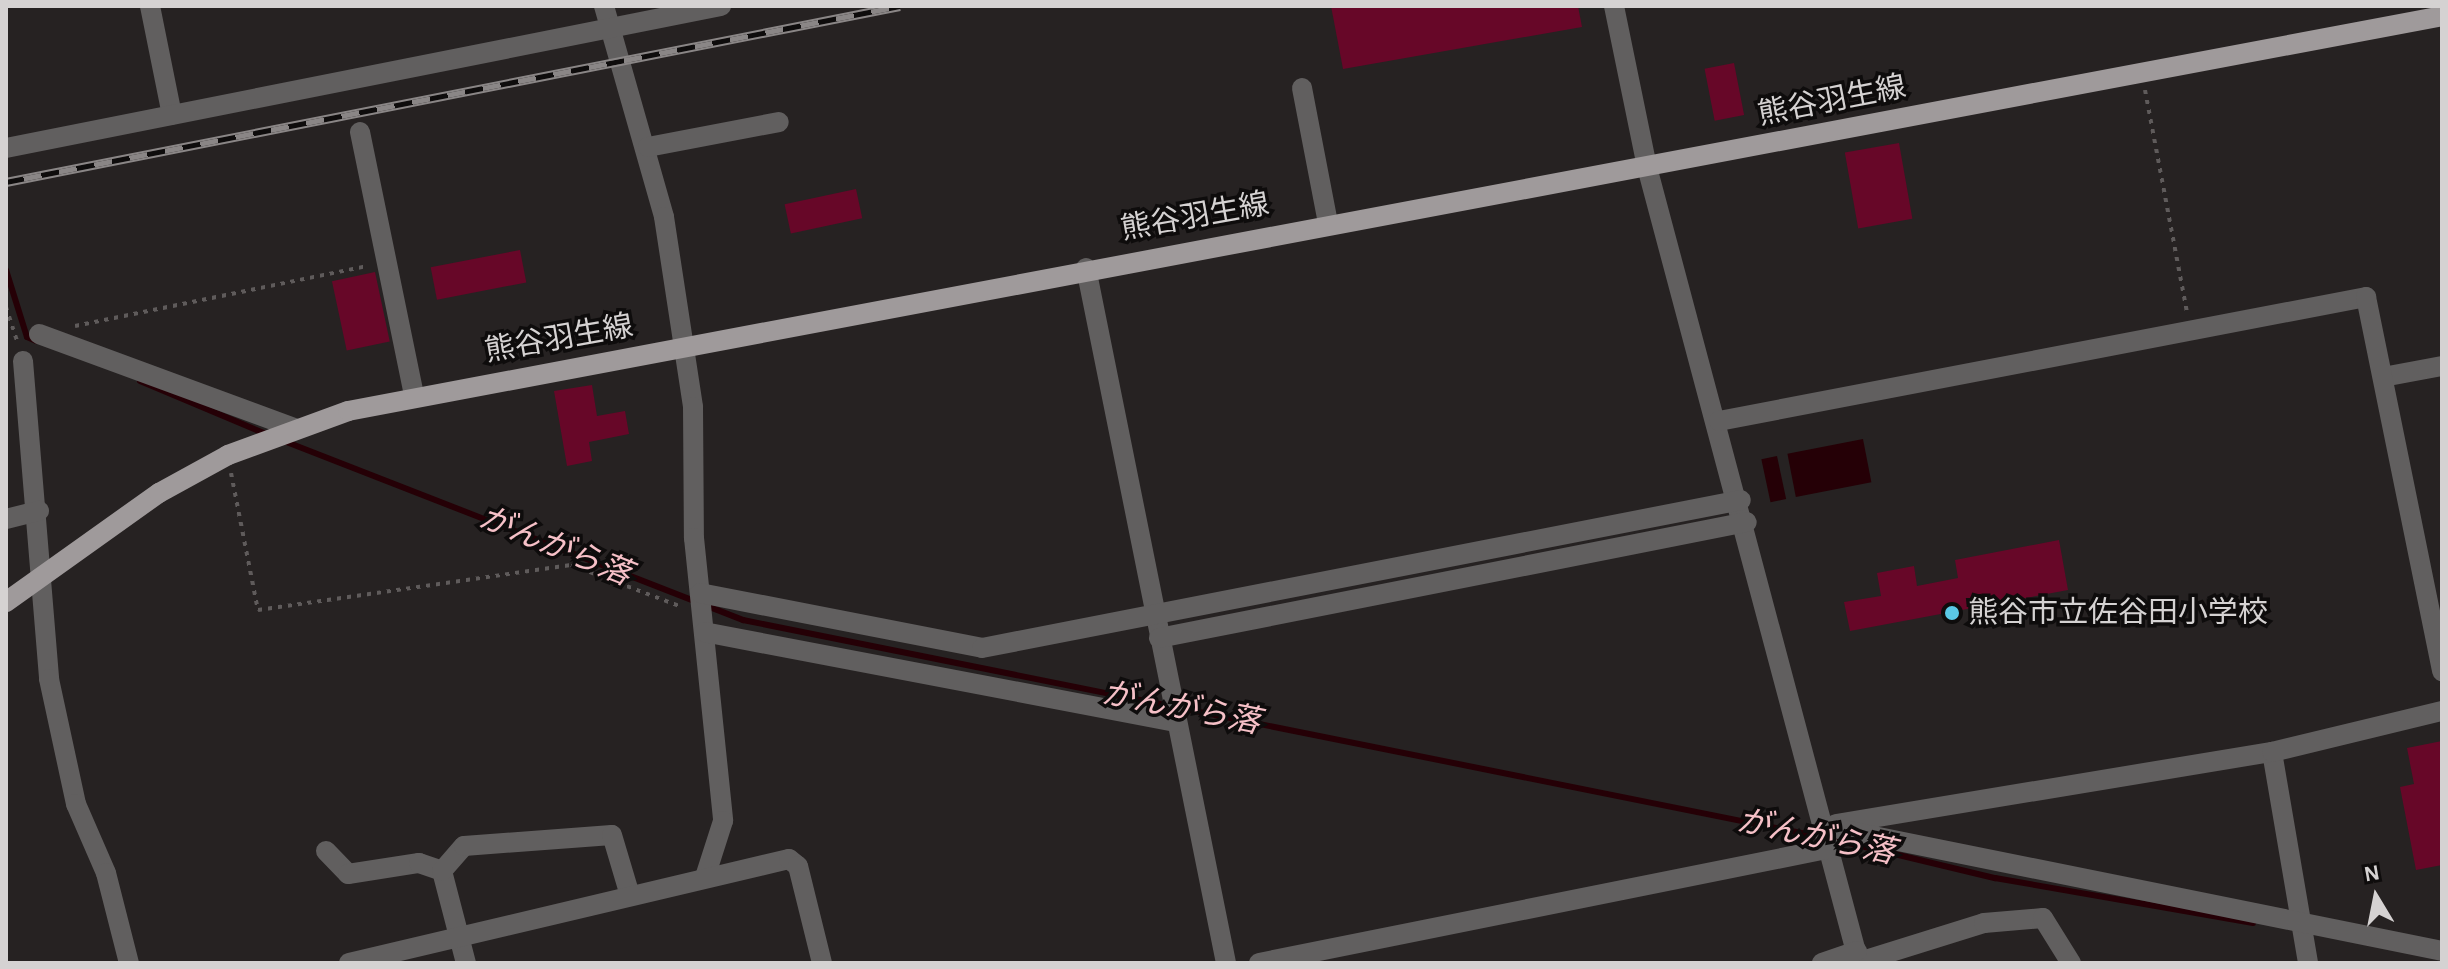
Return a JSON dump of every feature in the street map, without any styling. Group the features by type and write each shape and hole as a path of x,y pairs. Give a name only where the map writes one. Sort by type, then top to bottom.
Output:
{"main road":[{"name":"熊谷羽生線","path":"6,602 43,572 228,455 292,429 414,395 682,348 1086,268 1647,167 2442,16"}],"street":[{"path":"150,6 172,115"},
{"path":"604,6 648,147 693,407 688,426 700,593 723,821 706,874"},
{"path":"6,148 721,6"},
{"path":"1614,6 1647,167 1747,522 1858,959"},
{"path":"1302,88 1328,223"},
{"path":"648,147 779,122"},
{"path":"360,132 414,395"},
{"path":"1086,268 1226,963"},
{"path":"1719,421 2366,297 2442,671"},
{"path":"39,334 292,429"},
{"path":"23,361 39,511 49,679 76,804 106,873 129,963"},
{"path":"2383,377 2442,366"},
{"path":"700,593 961,651 1154,617 1741,500"},
{"path":"6,519 39,511"},
{"path":"1159,638 1747,522"},
{"path":"703,623 957,678 1176,720"},
{"path":"957,678 961,651"},
{"path":"1259,963 1828,837 2272,752 2442,711"},
{"path":"2272,752 2308,954"},
{"path":"442,871 464,846 612,835 629,892"},
{"path":"1828,837 2442,951"},
{"path":"326,851 348,874 419,863 442,871"},
{"path":"349,963 629,892 789,859 798,866 822,963"},
{"path":"442,871 466,963"},
{"path":"1822,963 1858,959 1984,923 2043,918 2071,963"}],"path":[{"path":"2142,72 2190,330"},
{"path":"39,334 386,262"},
{"path":"6,307 23,361"},
{"path":"228,455 258,610 571,565 703,623"}],"shaded area":[{"path":"1863,439 1871,482 1796,497 1787,454"},
{"path":"1777,456 1786,499 1770,502 1761,459"}],"building":[{"path":"1331,6 1578,6 1582,27 1343,69"},
{"path":"1734,63 1744,115 1715,121 1705,69"},
{"path":"1899,143 1912,219 1858,228 1845,153"},
{"path":"856,189 862,218 791,234 785,204"},
{"path":"520,250 526,282 437,300 431,267"},
{"path":"375,272 390,341 347,351 332,281"},
{"path":"592,385 597,416 625,411 629,434 589,442 592,461 567,466 554,391"},
{"path":"2059,540 2068,590 1850,631 1844,602 1881,596 1877,573 1914,566 1917,586 1958,578 1955,560"},
{"path":"2442,741 2442,865 2416,870 2400,787 2414,784 2407,748"}],"waterway":[{"name":"がんがら落","path":"6,270 27,337 36,341"},
{"name":"がんがら落","path":"140,381 266,434"},
{"name":"がんがら落","path":"284,441 743,620 1821,837"},
{"name":"がんがら落","path":"1832,839 1995,878 2253,923"}],"railway":[{"path":"6,182 900,6"}],"place":[{"name":"熊谷市立佐谷田小学校","path":"1952,613"}]}
